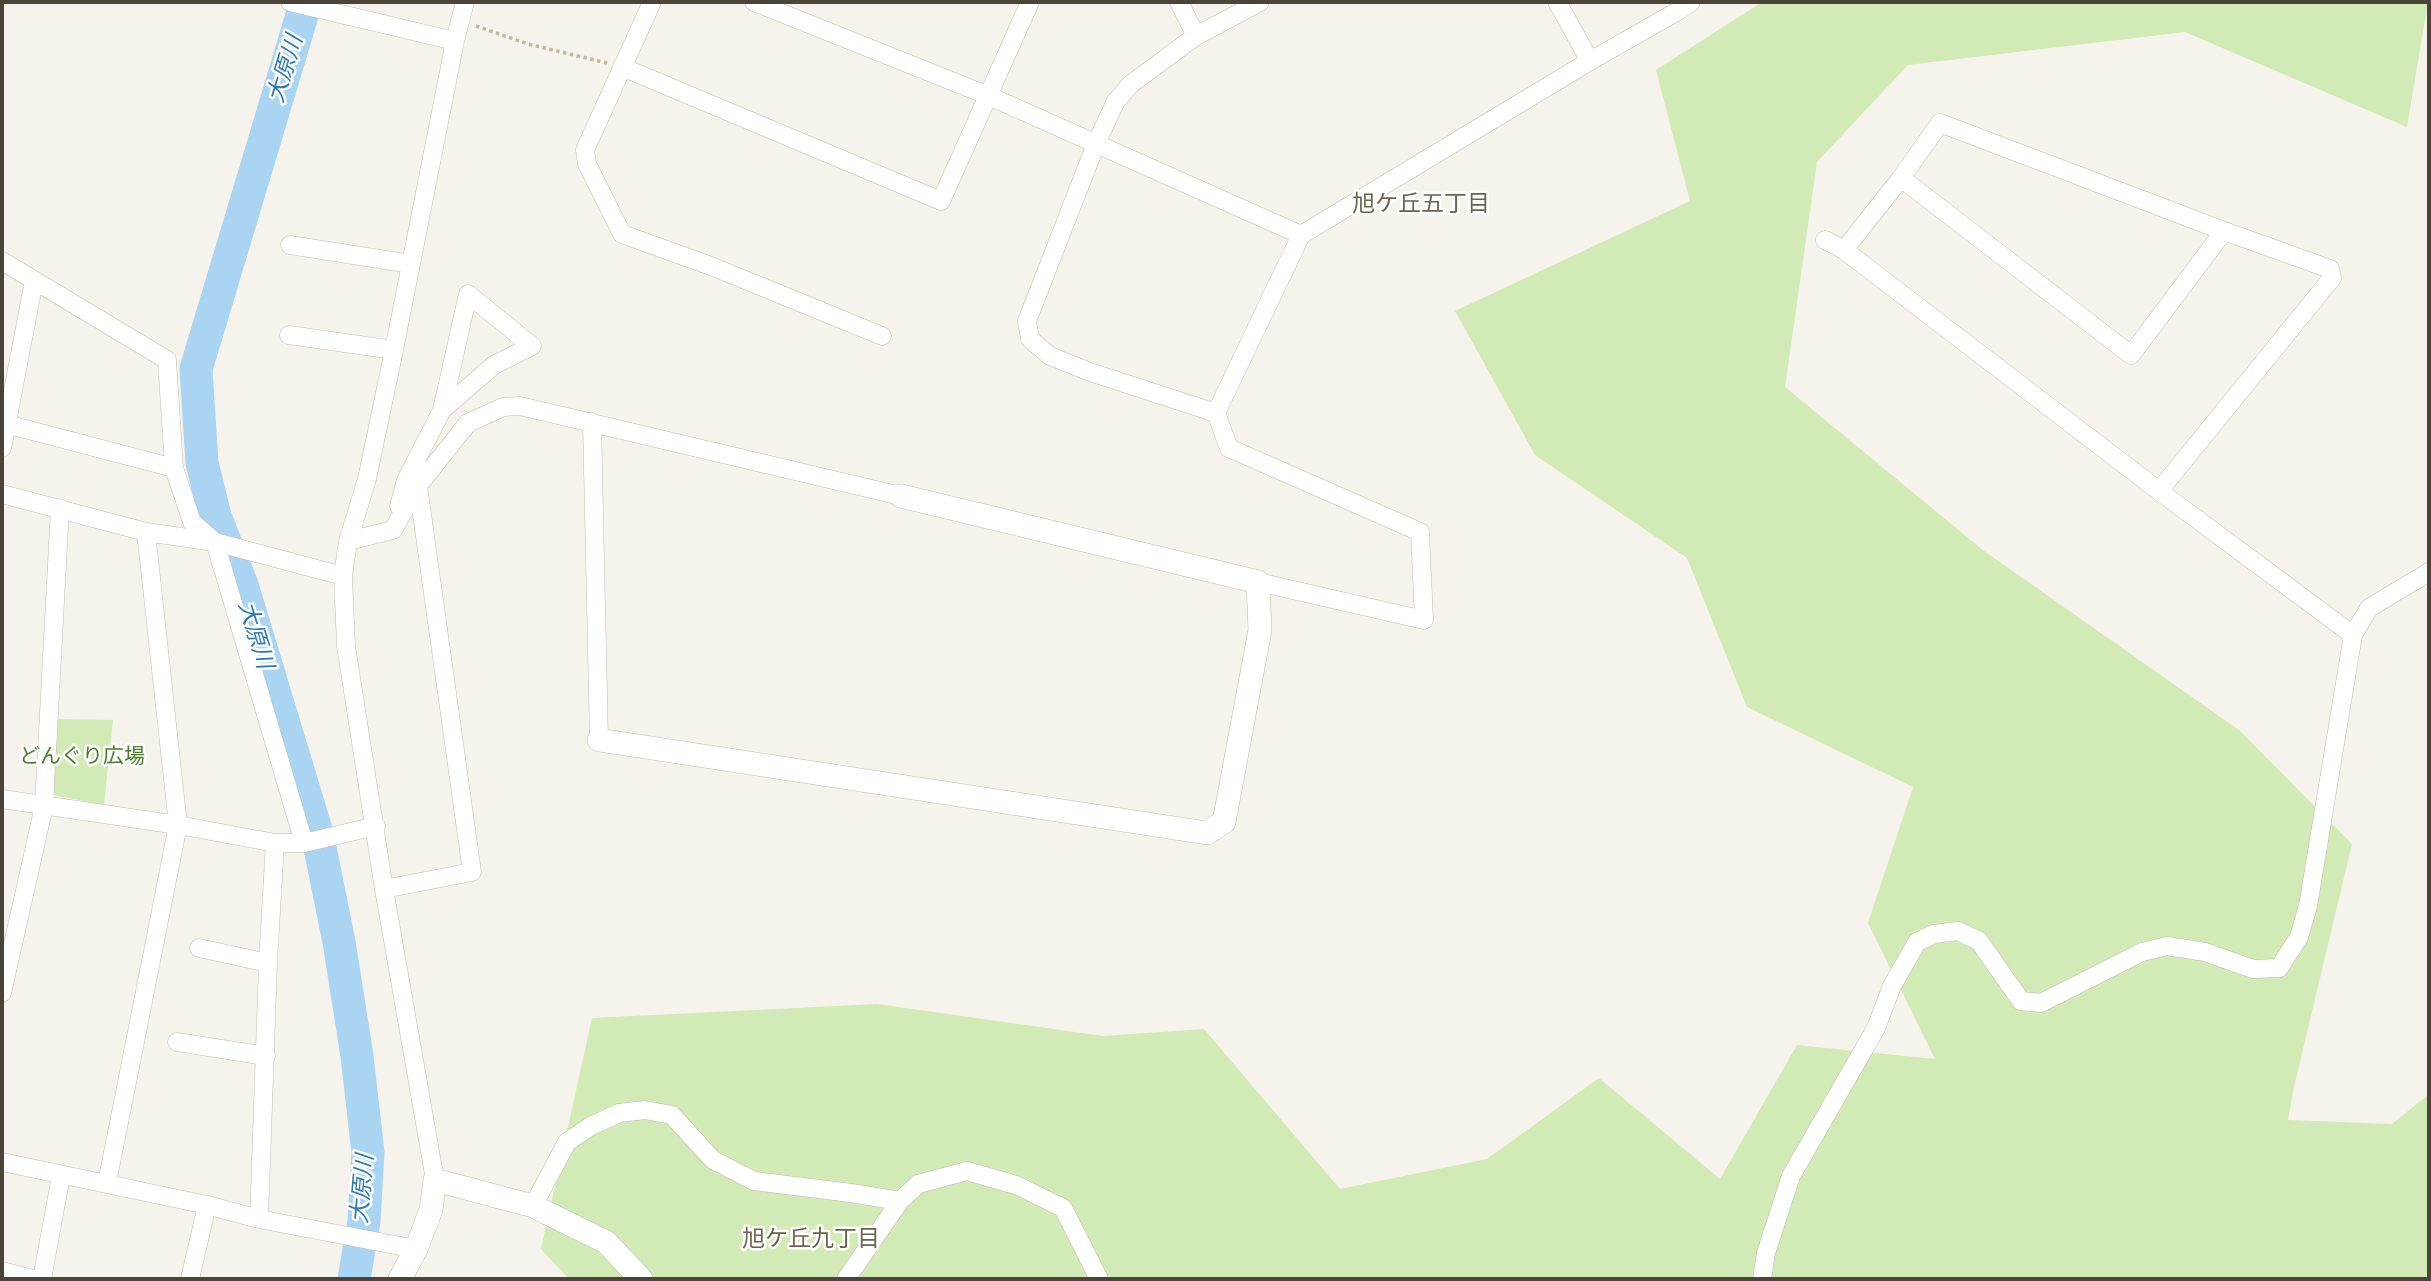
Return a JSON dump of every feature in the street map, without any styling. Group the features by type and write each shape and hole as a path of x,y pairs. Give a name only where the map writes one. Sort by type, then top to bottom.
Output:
{"street":[{"path":"290,2 455,41"},
{"path":"400,1279 416,1249 431,1210 435,1180 384,889 346,646 343,576 348,541 367,479 465,2"},
{"path":"652,2 585,150 587,164 622,234 710,266 882,336"},
{"path":"754,2 989,96 1301,236"},
{"path":"622,67 941,201 1030,2"},
{"path":"1179,2 1196,36"},
{"path":"1216,413 1090,372 1051,356 1030,339 1027,321 1096,144 1116,101 1131,84 1196,36 1260,2"},
{"path":"1557,2 1590,61"},
{"path":"348,541 393,530 418,486 468,423 503,407 520,406 1424,620 1420,532 1229,448 1216,413 1301,236 1690,2"},
{"path":"1844,250 1940,123 2330,269 2332,278 2158,491"},
{"path":"1901,178 2131,355 2224,231"},
{"path":"1825,240 1844,250 2158,491 2353,635"},
{"path":"290,245 411,264"},
{"path":"2,261 167,360 174,468 192,522 215,542 304,843"},
{"path":"2,448 4,424 34,281"},
{"path":"393,530 407,480 442,410 468,293 532,346 494,365 442,410"},
{"path":"289,335 394,350"},
{"path":"592,422 598,740 1207,833 1224,822 1260,630 1258,582"},
{"path":"4,424 174,468"},
{"path":"384,889 472,872 418,486"},
{"path":"2,494 146,532 215,542 343,576"},
{"path":"3,985 44,806 60,508"},
{"path":"107,1183 178,825 146,532"},
{"path":"1762,1279 1766,1253 1791,1176 1876,1028 1892,986 1917,942 1934,934 1958,931 1979,941 2021,1001 2041,1003 2141,952 2167,946 2205,951 2253,970 2279,968 2299,937 2308,906 2353,635 2369,608 2429,572"},
{"path":"2,799 178,825 275,844 304,843 376,826"},
{"path":"259,1219 275,844"},
{"path":"198,948 268,963"},
{"path":"177,1042 266,1056"},
{"path":"533,1206 568,1142 591,1126 619,1113 645,1110 672,1115 713,1160 754,1181 900,1201"},
{"path":"2,1162 207,1205 259,1219 416,1249"},
{"path":"846,1279 900,1201 918,1184 967,1171 1016,1185 1063,1208 1099,1279"},
{"path":"42,1279 61,1176"},
{"path":"435,1180 533,1206 606,1242 641,1279"},
{"path":"190,1279 207,1205"},
{"path":"2,1271 32,1279"}],"path":[{"path":"460,21 528,44 622,67"}],"green space":[{"path":"1762,2 2428,2 2407,127 2185,32 1908,65 1817,162 1785,387 1984,551 2239,730 2352,844 2288,1120 2392,1124 2429,1094 2429,1279 569,1279 541,1249 592,1018 877,1004 1103,1036 1204,1029 1340,1189 1487,1159 1599,1078 1720,1179 1797,1045 1935,1059 1868,923 1913,787 1747,707 1687,558 1535,455 1455,311 1690,201 1656,70"},
{"name":"どんぐり広場","path":"57,719 113,720 104,805 53,795"}],"waterway":[{"name":"大原川","path":"306,2 196,369 202,463 215,516 242,585 317,833 339,942 357,1056 368,1153 364,1221 354,1279"}],"district":[{"name":"旭ケ丘五丁目","path":"1421,205"},
{"name":"旭ケ丘九丁目","path":"811,1240"}]}
